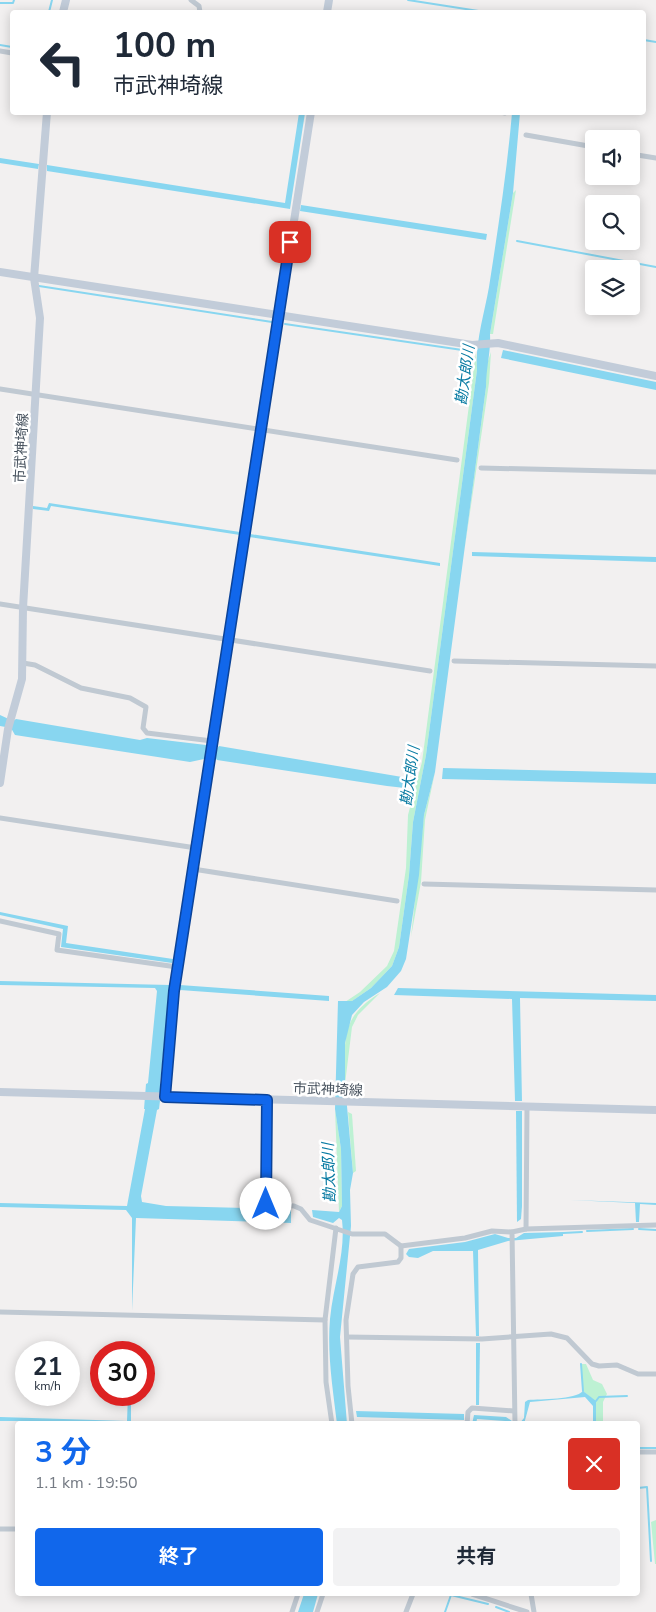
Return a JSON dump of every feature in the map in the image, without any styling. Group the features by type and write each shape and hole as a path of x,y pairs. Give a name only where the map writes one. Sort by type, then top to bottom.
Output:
{"street":[{"path":"190,0 199,6 200,10"},
{"name":"市武神埼線","path":"0,783 8,729 20,686 23,663 23,608 40,318 34,278 47,115"},
{"path":"164,1097 177,967 311,115"},
{"path":"526,135 585,145"},
{"path":"640,155 656,158"},
{"path":"0,272 472,345 495,343 656,376"},
{"path":"0,389 457,460"},
{"path":"481,468 656,472"},
{"path":"0,604 430,671"},
{"path":"454,661 656,666"},
{"path":"23,663 35,665 81,688 130,698 146,707 143,728 147,733 211,749"},
{"path":"0,818 196,848"},
{"path":"193,869 397,901"},
{"path":"424,884 656,890"},
{"path":"0,921 59,934 57,950 177,967"},
{"name":"市武神埼線","path":"0,1092 656,1110"},
{"path":"267,1100 266,1204 294,1206 301,1209 310,1220 352,1234 385,1234 401,1246 465,1238 492,1231 512,1237 526,1229 656,1225"},
{"path":"526,1229 527,1107"},
{"path":"332,1421 326,1382 325,1320 339,1229"},
{"path":"512,1237 516,1421"},
{"path":"352,1421 348,1386 346,1320 354,1269 398,1262 401,1246"},
{"path":"0,1312 325,1320"},
{"path":"347,1337 482,1340 551,1334 563,1336 580,1350 592,1364 624,1366 638,1374 656,1374"},
{"path":"467,1421 468,1412 472,1408 514,1411"},
{"path":"640,1452 656,1452"},
{"path":"0,1529 15,1529"},
{"path":"292,1612 297,1596"},
{"path":"317,1612 322,1596"},
{"path":"406,1612 412,1596"},
{"path":"478,1596 527,1612"},
{"path":"532,1596 534,1612"}],"green space":[{"path":"516,190 493,334 490,334 513,193"},
{"path":"476,352 477,370 426,755 413,822 409,875 399,947 392,966 371,988 352,1001 345,1002 360,992 387,966 394,951 406,868 408,815 422,762"},
{"path":"491,352 489,383 464,553 486,387 486,367"},
{"path":"435,772 425,820 421,882 411,937 424,815"},
{"path":"380,993 358,1015 352,1027 345,1084 345,1042 347,1031 357,1012"},
{"path":"335,1109 341,1149 342,1206 339,1212"},
{"path":"348,1112 352,1114 356,1171 353,1173"},
{"path":"581,1364 586,1364 593,1380 602,1384 607,1394 603,1402 603,1421 596,1421 596,1402 583,1391"},
{"path":"656,1520 656,1564 655,1564 651,1522"}],"water":[{"path":"299,115 305,115 290,209 47,171 47,165 285,203"},
{"path":"512,115 520,115 513,193 490,334 486,387 435,772 424,815 419,875 406,959 401,971 387,987 364,1002 352,1015 345,1043 345,1084 353,1173 350,1190 351,1226 340,1337 347,1421 337,1421 329,1332 342,1245 342,1220 339,1218 333,1223 313,1217 312,1210 339,1212 342,1206 341,1149 335,1109 338,1001 352,1001 371,988 392,966 399,947 409,875 413,822 426,755 477,370 479,339 489,287 508,156"},
{"path":"0,158 39,164 38,169 0,163"},
{"path":"301,205 487,234 486,240 300,211"},
{"path":"503,350 656,382 656,390 501,358"},
{"path":"49,503 240,532 240,535 51,506 49,511 33,509 33,506 47,508"},
{"path":"250,534 440,563 440,566 249,537"},
{"path":"472,552 656,557 656,562 472,556"},
{"path":"0,715 13,721 16,719 140,740 147,738 206,745 207,750 215,751 219,746 408,778 409,783 405,788 387,786 217,760 214,756 207,755 204,759 190,762 15,735 11,728 0,726"},
{"path":"443,768 656,773 656,784 442,779"},
{"path":"0,912 68,926 66,943 173,959 172,963 61,947 63,929 0,915"},
{"path":"0,981 170,985 159,1109 157,1110 141,1196 142,1202 166,1206 291,1209 291,1223 136,1218 132,1311 132,1218 126,1210 0,1207 0,1203 127,1206 145,1109 146,1084 148,1083 157,991 155,988 0,985"},
{"path":"180,985 329,996 329,1001 180,990"},
{"path":"398,988 656,995 656,1001 520,998 522,1101 515,1101 512,999 394,995"},
{"path":"516,1111 522,1111 522,1206 521,1219 517,1222"},
{"path":"570,1200 656,1203 656,1205 640,1204 639,1222 636,1222 635,1203"},
{"path":"563,1232 563,1236 508,1241 478,1250 479,1336 476,1336 473,1251 433,1251 418,1258 409,1257 406,1254 409,1249 465,1242 495,1234 516,1238 524,1233"},
{"path":"476,1343 480,1343 479,1405 476,1405"},
{"path":"583,1391 596,1401 596,1421 593,1421 593,1406 585,1397 530,1402 525,1421 522,1421 524,1418 525,1402 528,1400 566,1398"},
{"path":"128,1406 131,1406 131,1421 127,1421"},
{"path":"356,1411 464,1414 464,1420 357,1417"},
{"path":"474,1415 506,1417 512,1421 477,1419 477,1421 473,1421"},
{"path":"0,1417 127,1421 15,1421 0,1421"},
{"path":"303,1596 317,1596 313,1612 298,1612"}],"waterway":[{"path":"0,3 13,3 14,0"},
{"path":"50,10 52,0"},
{"path":"408,0 472,10"},
{"path":"646,40 656,42"},
{"path":"0,45 10,47"},
{"path":"517,241 656,267"},
{"path":"39,286 272,322"},
{"name":"勘太郎川","path":"285,324 469,351"},
{"path":"587,1231 633,1229"},
{"path":"639,1229 656,1230"},
{"path":"563,1233 582,1232"},
{"path":"581,1364 583,1391"},
{"path":"596,1401 599,1397 627,1396"},
{"path":"640,1448 656,1448"},
{"path":"640,1488 647,1487 651,1561"},
{"path":"445,1612 451,1596"},
{"path":"455,1596 488,1604"},
{"path":"496,1607 509,1612"}],"route":[{"path":"266,1204 267,1100 165,1097 174,991 290,242"}]}
